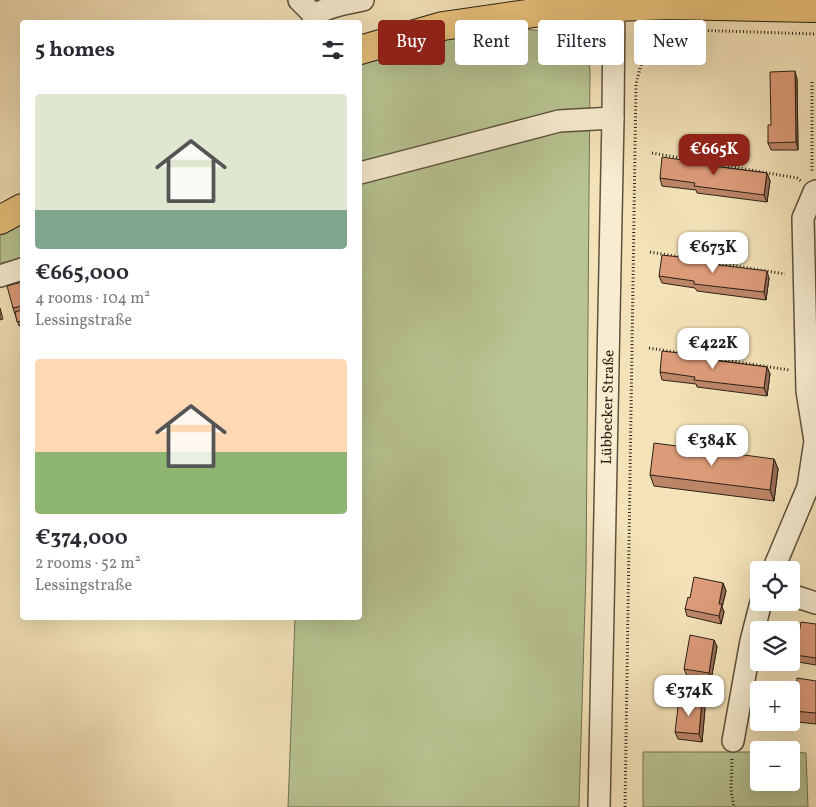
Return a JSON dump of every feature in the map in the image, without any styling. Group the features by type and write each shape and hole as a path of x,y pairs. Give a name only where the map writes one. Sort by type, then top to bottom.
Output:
{"main road":[{"path":"362,49 443,26 614,3 816,8"},
{"path":"0,220 20,209"}],"street":[{"path":"299,0 311,12 314,19 322,10 363,0"},
{"name":"Lübbecker Straße","path":"599,807 614,3"},
{"path":"362,172 559,121 612,118"},
{"path":"776,561 808,487 816,441 807,391 803,218 814,186"},
{"path":"0,276 20,270"},
{"path":"800,598 816,602"},
{"path":"733,741 751,641 759,611"}],"path":[{"path":"668,20 669,5"},
{"path":"706,30 816,34"},
{"path":"625,807 636,84 641,65"},
{"path":"652,153 796,178 814,186 812,82"},
{"path":"650,252 804,277"},
{"path":"649,348 806,372"},
{"path":"733,741 731,790 734,807"}],"green space":[{"path":"528,29 538,31 538,65 589,65 586,571 579,807 288,807 295,620 362,620 362,56 378,52 378,65 445,65 445,38 455,37 455,65 528,65"},
{"path":"20,223 20,259 0,263 0,235"},
{"path":"643,752 750,752 750,791 800,791 800,753 806,753 808,807 643,807"}],"building":[{"path":"795,71 796,142 768,143 768,125 771,125 770,72"},
{"path":"662,157 697,162 697,164 767,173 764,195 694,186 695,183 660,178"},
{"path":"662,255 697,259 696,262 767,271 764,292 694,284 694,281 659,276"},
{"path":"20,283 20,306 13,308 7,286"},
{"path":"20,311 20,321 17,322 15,312"},
{"path":"662,351 697,355 697,358 767,367 764,388 694,380 695,377 660,372"},
{"path":"654,443 774,459 770,490 650,475"},
{"path":"694,577 723,583 719,604 722,604 719,616 685,609 688,597 690,598"},
{"path":"801,622 816,624 816,658 800,656"},
{"path":"690,635 714,640 709,673 684,669"},
{"path":"797,678 816,681 816,713 800,712 800,681 797,681"},
{"path":"679,699 702,701 699,734 675,732"}]}
